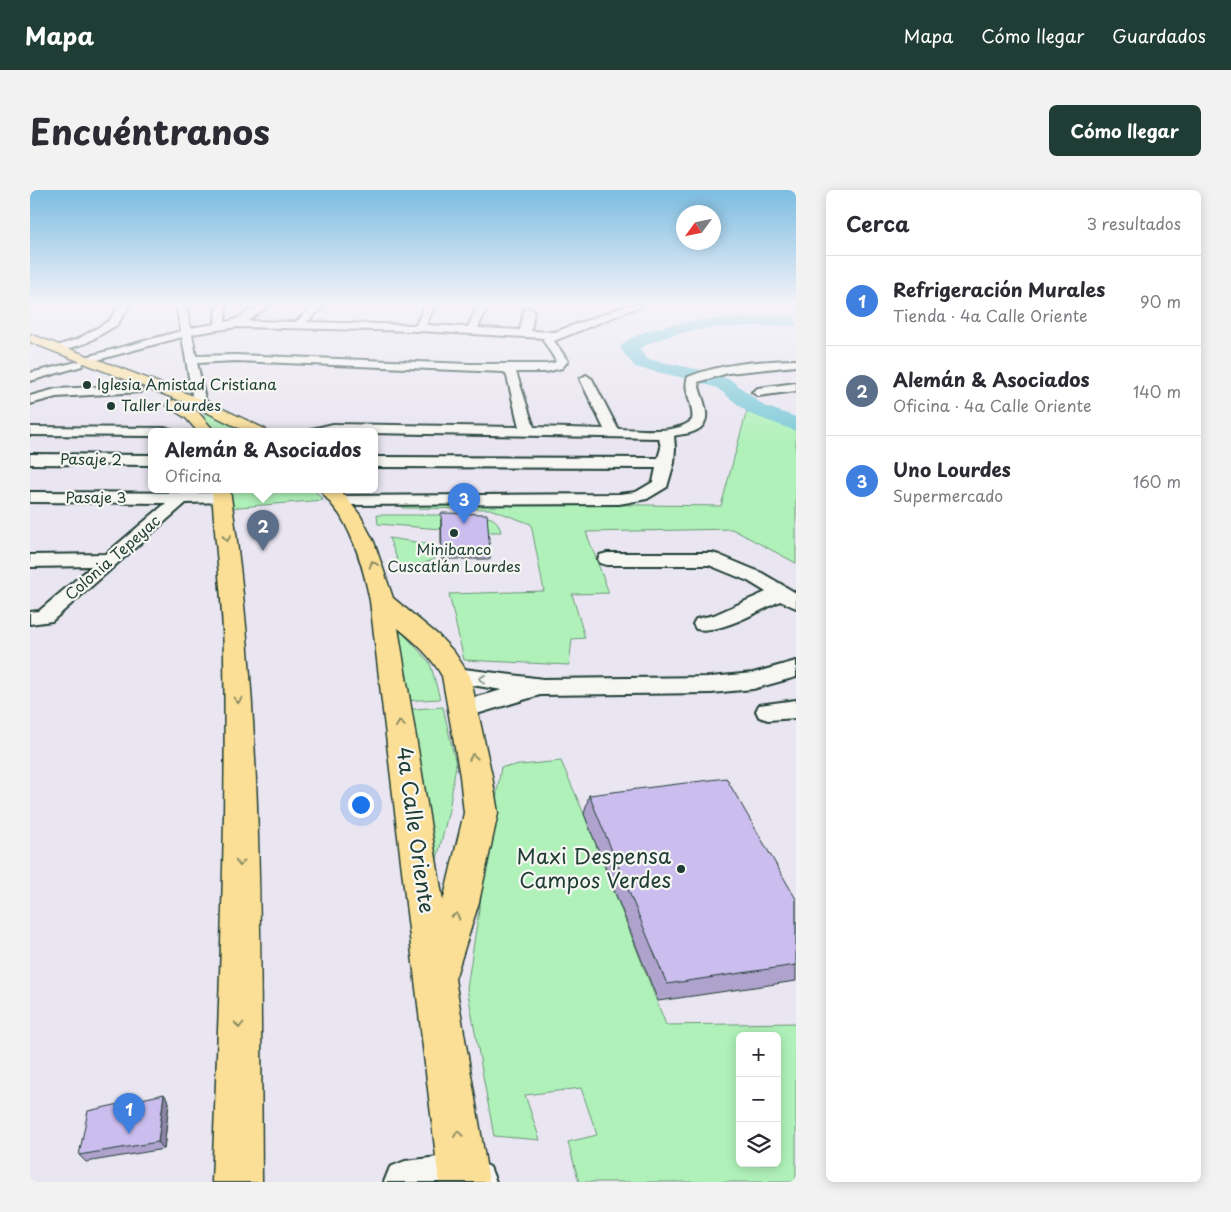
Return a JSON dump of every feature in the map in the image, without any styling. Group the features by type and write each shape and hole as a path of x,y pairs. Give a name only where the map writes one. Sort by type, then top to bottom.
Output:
{"highway":[{"path":"51,351 199,404 250,428"},
{"path":"62,351 137,389 183,409 204,428"},
{"path":"222,494 237,655 241,907 237,1182"},
{"name":"4a Calle Oriente","path":"335,495 358,528 368,550 375,569 382,601 467,1180"},
{"path":"382,601 429,641 456,676 476,776 481,813 461,902 437,980"}],"street":[{"path":"30,378 118,351"},
{"path":"190,351 199,404"},
{"path":"192,360 235,358 546,368 558,366 562,361 556,351"},
{"path":"378,429 666,434 693,426 700,421 700,409 694,396 696,377 742,368 796,363"},
{"path":"507,368 514,375 528,433"},
{"path":"30,378 56,393"},
{"path":"586,379 614,434"},
{"path":"758,392 796,387"},
{"path":"30,400 56,393 137,389"},
{"path":"30,431 148,432"},
{"path":"335,495 620,500 637,498 652,492 662,484 668,448 666,434"},
{"name":"Pasaje 2","path":"30,459 148,460"},
{"path":"378,462 666,462"},
{"name":"Pasaje 3","path":"30,497 182,498 222,494"},
{"name":"Colonia Tepeyac","path":"38,618 111,560 182,498"},
{"path":"607,559 712,559 739,569 789,598"},
{"path":"30,562 111,560"},
{"path":"704,624 789,598"},
{"path":"456,676 543,686 711,685 753,681 796,669"},
{"path":"463,709 543,686"},
{"path":"768,711 796,709"},
{"path":"405,1182 467,1180"}],"green space":[{"path":"747,410 796,429 796,563 732,529 586,532 609,593 572,594 585,638 572,639 569,665 464,660 449,594 544,591 531,524 490,509 402,508 401,502 721,506"},
{"path":"207,413 239,428 210,428 202,415"},
{"path":"225,493 317,493 323,500 228,508"},
{"path":"377,515 480,515 494,520 501,532 488,532 441,520 441,529 378,524"},
{"path":"389,538 435,545 435,559 402,572"},
{"path":"382,616 402,632 430,663 440,699 400,701"},
{"path":"443,707 456,765 449,810 437,859 426,888 401,710"},
{"path":"561,761 584,814 666,1025 796,1023 796,1182 579,1182 568,1142 597,1135 581,1088 525,1095 540,1140 494,1136 467,988 501,767"}],"building":[{"path":"441,513 487,514 490,553 442,553"},
{"name":"Maxi Despensa Campos Verdes","path":"726,778 796,899 796,965 667,984 589,795"},
{"path":"164,1094 158,1142 79,1155 88,1111"}],"waterway":[{"path":"632,351 641,363 694,374 724,384 757,410 796,424"}],"place":[{"name":"Iglesia Amistad Cristiana","path":"87,385"},
{"name":"Taller Lourdes","path":"111,406"},
{"name":"Uno Lourdes","path":"464,524"},
{"name":"Minibanco Cuscatlán Lourdes","path":"454,533"},
{"name":"Alemán & Asociados","path":"263,551"},
{"name":"Maxi Despensa Campos Verdes","path":"681,869"},
{"name":"Refrigeración Murales","path":"129,1134"}]}
